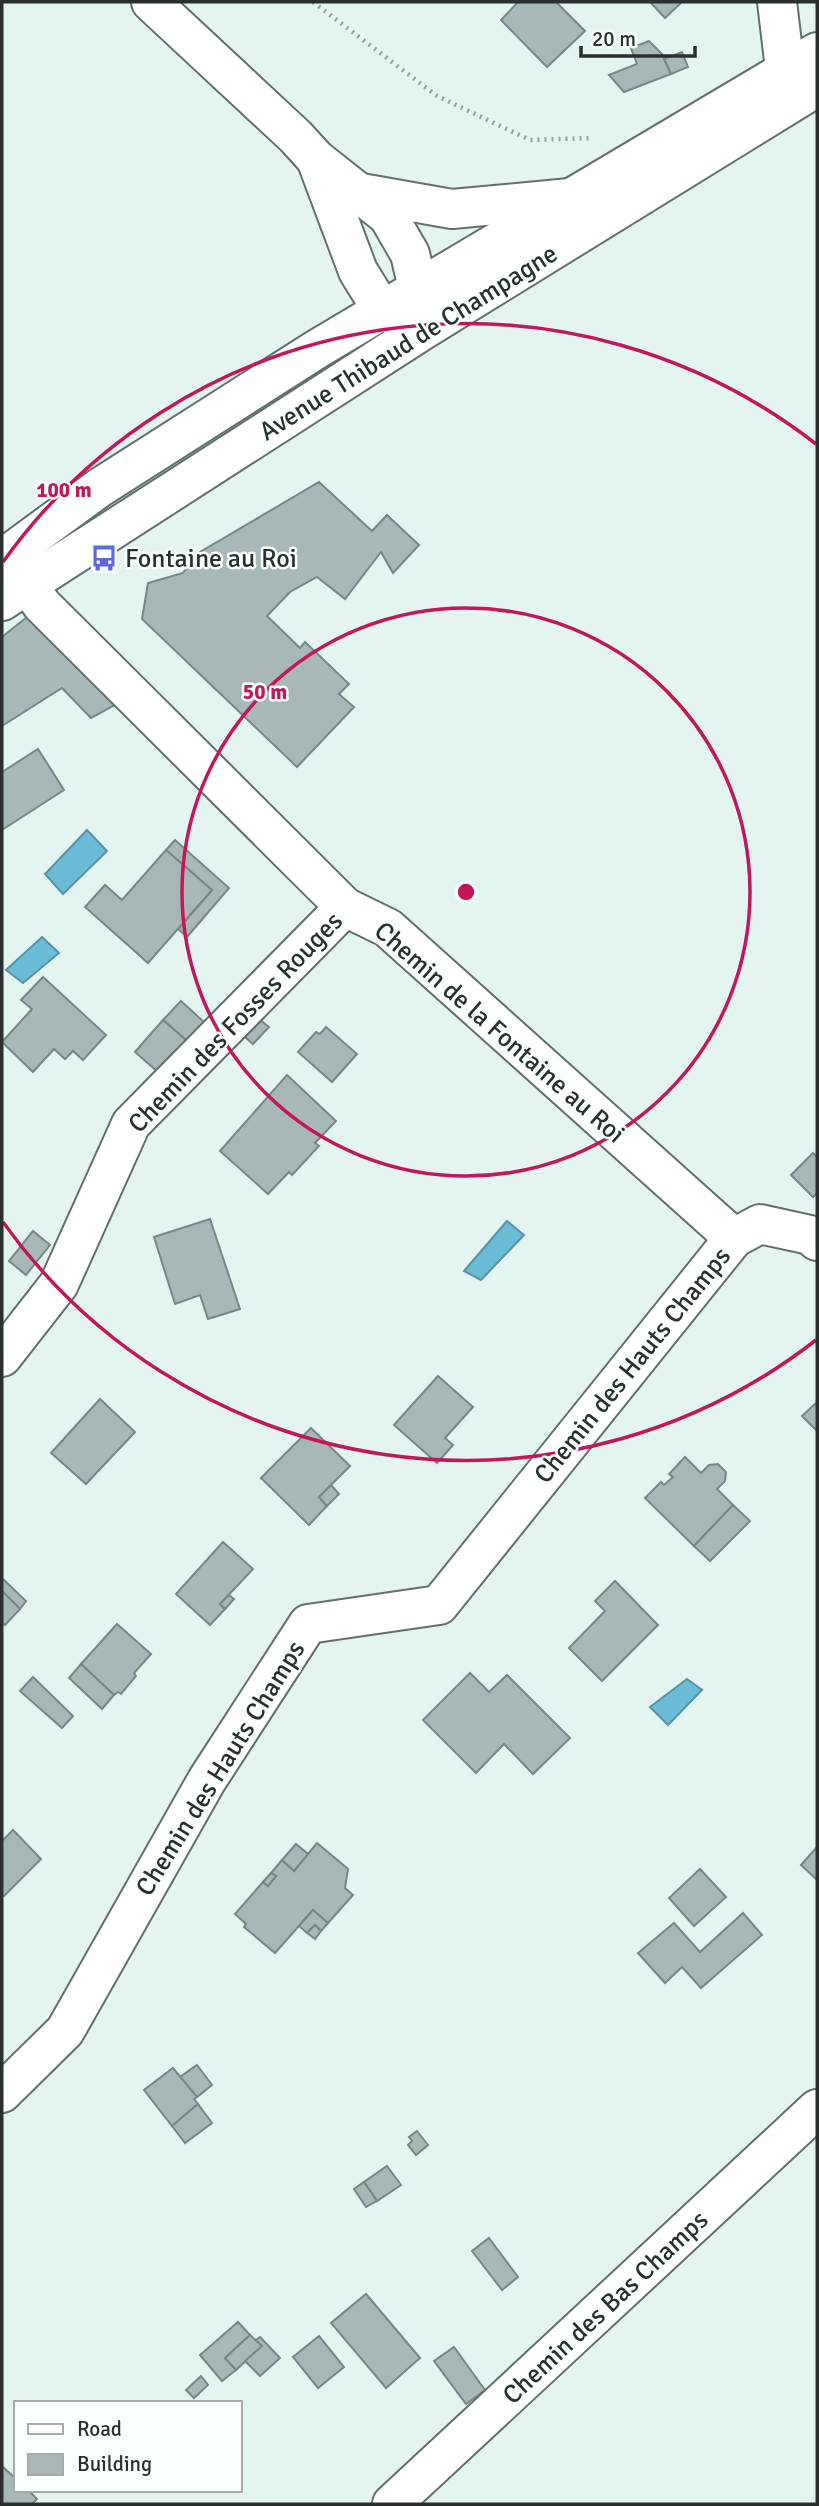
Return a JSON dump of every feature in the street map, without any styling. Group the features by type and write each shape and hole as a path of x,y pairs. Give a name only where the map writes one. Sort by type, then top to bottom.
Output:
{"street":[{"path":"151,2 296,136 316,159 388,216 410,254 418,288 423,330"},
{"path":"777,2 802,78"},
{"name":"Avenue Thibaud de Champagne","path":"9,575 99,488 382,310 570,198 802,78"},
{"name":"Avenue Thibaud de Champagne","path":"9,575 423,330 802,78"},
{"path":"316,159 358,271 382,310 423,330"},
{"path":"361,192 452,209 570,198"},
{"name":"Chemin de la Fontaine au Roi","path":"9,575 345,907 388,928 734,1238"},
{"name":"Chemin des Fosses Rouges","path":"2,1357 59,1284 131,1124 345,907"},
{"path":"734,1238 760,1224 810,1235 817,1241"},
{"name":"Chemin des Hauts Champs","path":"2,2093 65,2031 207,1780 309,1624 439,1605 734,1238"},
{"name":"Chemin des Bas Champs","path":"392,2504 817,2109"}],"path":[{"path":"313,2 437,96 530,140 598,138"}],"water":[{"path":"87,830 107,851 63,894 45,874"},
{"path":"42,937 59,953 23,983 6,970"},
{"path":"507,1221 524,1235 481,1280 464,1271"},
{"path":"687,1679 702,1690 668,1725 650,1707"}],"building":[{"path":"518,2 556,2 585,31 547,67 501,20"},
{"path":"650,2 682,2 665,18"},
{"path":"649,41 662,54 671,74 624,92 609,75 637,64 631,48"},
{"path":"682,52 688,67 671,74 664,59"},
{"path":"319,482 372,531 387,515 419,545 393,573 381,552 345,599 317,577 290,592 267,616 300,648 305,642 349,684 339,694 354,707 297,767 142,619 148,583 183,573 200,552"},
{"path":"32,613 124,700 91,718 62,688 2,726 2,637"},
{"path":"38,749 64,790 2,830 2,772"},
{"path":"175,840 229,888 187,937 178,929 212,890 166,850"},
{"path":"166,850 212,890 148,963 85,907 105,885 122,900"},
{"path":"43,977 106,1035 83,1060 73,1051 65,1059 54,1049 33,1072 2,1042 32,1009 21,1000"},
{"path":"181,1001 204,1022 187,1041 163,1020"},
{"path":"259,1019 269,1027 253,1044 245,1037"},
{"path":"163,1020 187,1041 159,1073 135,1052"},
{"path":"326,1027 357,1054 332,1082 298,1052 316,1032 320,1034"},
{"path":"287,1075 336,1121 315,1143 319,1146 292,1175 289,1172 268,1194 220,1151"},
{"path":"813,1153 817,1157 817,1193 813,1197 791,1175"},
{"path":"210,1219 240,1309 208,1319 200,1295 175,1304 154,1237"},
{"path":"33,1231 50,1245 26,1275 9,1261"},
{"path":"438,1376 473,1407 445,1438 453,1445 437,1463 394,1425"},
{"path":"100,1399 135,1432 86,1484 51,1453"},
{"path":"817,1402 817,1431 802,1416"},
{"path":"311,1428 350,1466 319,1497 327,1506 309,1525 261,1478"},
{"path":"685,1457 701,1473 709,1465 718,1464 726,1472 725,1481 717,1489 733,1505 694,1546 645,1498 661,1482 664,1485 673,1477 669,1474"},
{"path":"331,1485 339,1494 327,1506 319,1497"},
{"path":"733,1505 750,1521 710,1561 694,1546"},
{"path":"223,1542 253,1569 220,1604 225,1609 210,1625 176,1594"},
{"path":"2,1578 26,1601 20,1609 2,1591"},
{"path":"615,1581 658,1625 602,1681 569,1648 605,1611 595,1601"},
{"path":"2,1591 20,1609 5,1625 2,1622"},
{"path":"229,1595 234,1599 225,1609 220,1604"},
{"path":"117,1624 151,1654 134,1673 136,1676 121,1694 118,1692 114,1695 81,1664"},
{"path":"81,1664 114,1695 102,1709 69,1678"},
{"path":"470,1673 489,1692 507,1675 570,1738 533,1774 504,1744 476,1773 423,1720"},
{"path":"33,1677 73,1716 62,1728 20,1691"},
{"path":"13,1830 41,1859 4,1896 2,1841"},
{"path":"317,1843 348,1869 345,1888 353,1895 328,1923 313,1910 275,1953 244,1927 246,1924 235,1914 263,1882 268,1886 276,1876 271,1873 282,1860 294,1871"},
{"path":"296,1844 308,1854 294,1871 282,1860"},
{"path":"817,1847 817,1880 801,1865"},
{"path":"700,1869 726,1897 694,1926 669,1898"},
{"path":"271,1873 276,1876 268,1886 263,1882"},
{"path":"313,1910 328,1923 321,1931 315,1925 307,1933 299,1926"},
{"path":"743,1913 762,1935 701,1988 682,1967 665,1983 638,1953 674,1923 700,1952"},
{"path":"315,1925 321,1931 315,1939 307,1933"},
{"path":"197,2065 212,2085 197,2097 180,2077"},
{"path":"173,2068 197,2097 194,2099 198,2104 172,2126 144,2090"},
{"path":"198,2104 212,2123 185,2143 172,2126"},
{"path":"417,2131 428,2145 416,2155 408,2145 412,2141 409,2137"},
{"path":"387,2166 401,2185 377,2201 364,2182"},
{"path":"364,2182 377,2201 366,2207 354,2189"},
{"path":"489,2238 518,2277 502,2290 472,2251"},
{"path":"366,2294 420,2358 386,2388 331,2323"},
{"path":"238,2322 250,2335 225,2358 236,2370 222,2381 200,2355"},
{"path":"250,2335 262,2346 236,2370 225,2358"},
{"path":"319,2336 344,2367 318,2388 293,2357"},
{"path":"260,2337 280,2358 260,2376 245,2361 262,2346 256,2340"},
{"path":"454,2347 485,2390 466,2404 434,2361"},
{"path":"201,2376 208,2385 194,2398 186,2390"},
{"path":"2,2466 14,2477 14,2492 30,2492 37,2499 32,2504 2,2504"}],"place":[{"name":"Fontaine au Roi","path":"104,558"}]}
